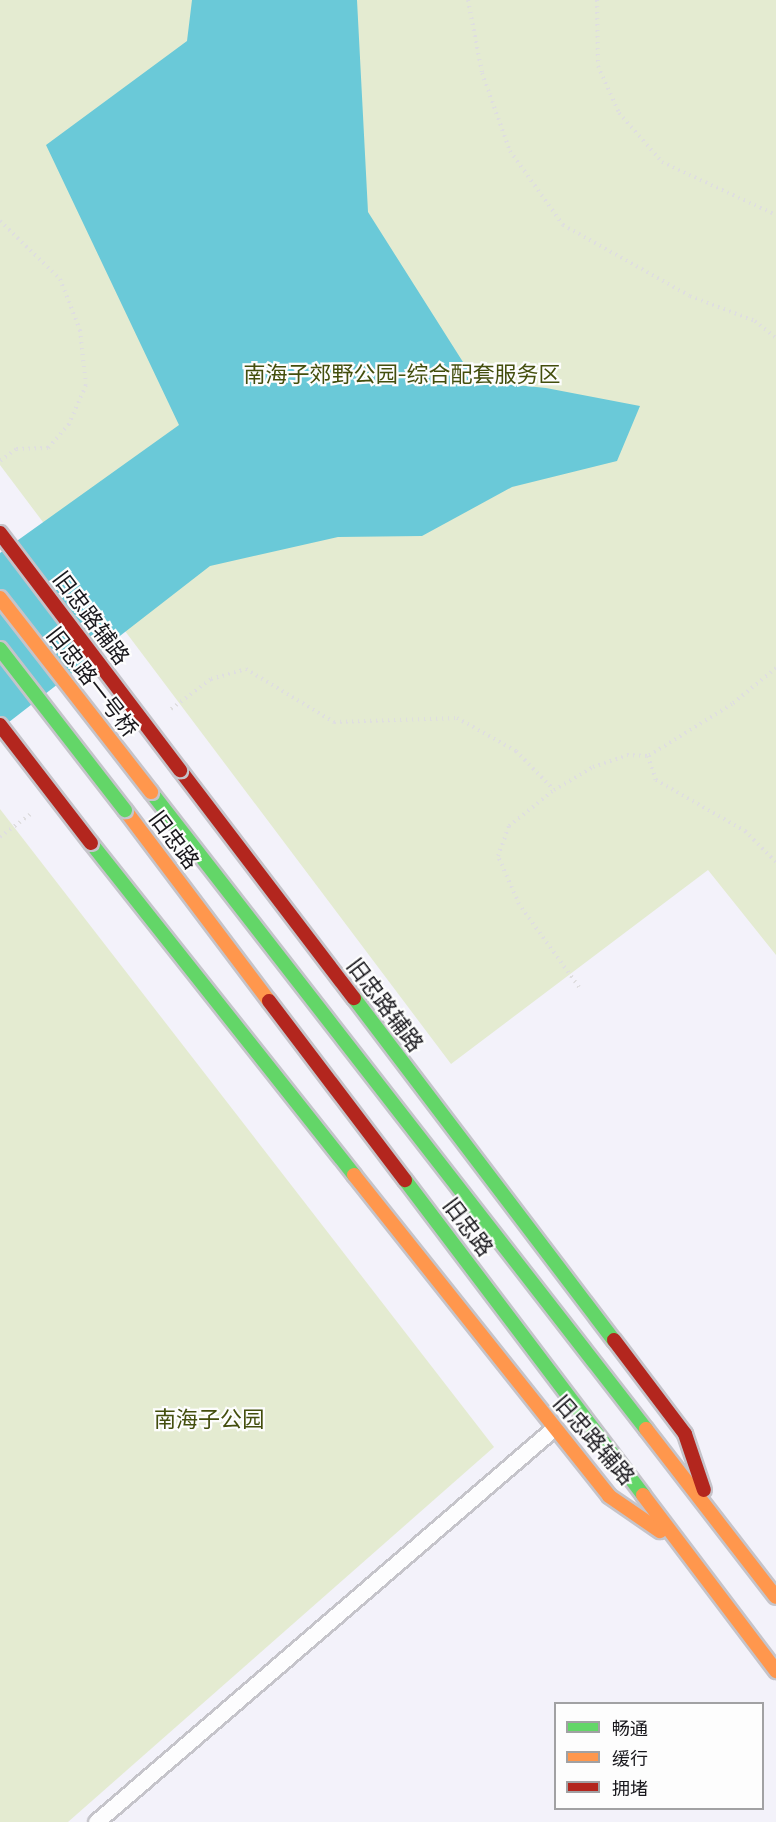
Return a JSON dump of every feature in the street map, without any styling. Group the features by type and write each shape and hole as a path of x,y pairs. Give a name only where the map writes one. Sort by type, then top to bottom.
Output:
{"main road":[{"name":"旧忠路辅路","path":"0,533 685,1434 712,1515"},
{"name":"旧忠路一号桥","path":"0,598 152,792"},
{"name":"旧忠路","path":"0,649 125,810 776,1671"},
{"name":"旧忠路辅路","path":"0,725 609,1496 681,1544"},
{"name":"旧忠路","path":"152,792 776,1597"}],"lane":[{"path":"96,1822 554,1428"}],"path":[{"path":"468,0 482,73 510,151 563,225 690,296 755,321 776,338"},
{"path":"597,0 598,66 619,113 662,162 776,215"},
{"path":"0,221 60,279 80,330 86,385 69,424 48,448 16,449 0,461"},
{"path":"579,987 519,904 498,856 509,826 554,790 601,764 627,755 648,756 732,704 776,668"},
{"path":"211,679 246,669 334,722 457,718 516,751 554,790"},
{"path":"648,756 656,780 745,831 776,862"}],"green space":[{"name":"南海子郊野公园-综合配套服务区","path":"0,0 776,0 776,955 708,870 451,1064 0,465"},
{"name":"南海子公园","path":"0,809 494,1447 68,1822 0,1822"}],"water":[{"path":"192,0 357,0 368,212 475,381 546,388 640,406 617,461 512,487 422,536 338,537 210,566 0,729 0,553 179,425 46,145 187,41"}],"traffic: fast":[{"path":"0,649 125,810"},
{"path":"151,792 646,1429"},
{"path":"91,843 354,1175"},
{"path":"354,998 614,1340"},
{"path":"405,1180 643,1495"}],"traffic: slow":[{"path":"0,598 151,792"},
{"path":"125,810 269,1001"},
{"path":"354,1175 609,1496 660,1531"},
{"path":"646,1429 776,1597"},
{"path":"643,1495 776,1671"}],"traffic: jam":[{"path":"0,533 180,770"},
{"path":"0,725 91,843"},
{"path":"180,770 354,998"},
{"path":"269,1001 405,1180"},
{"path":"614,1340 685,1434 704,1490"}]}
